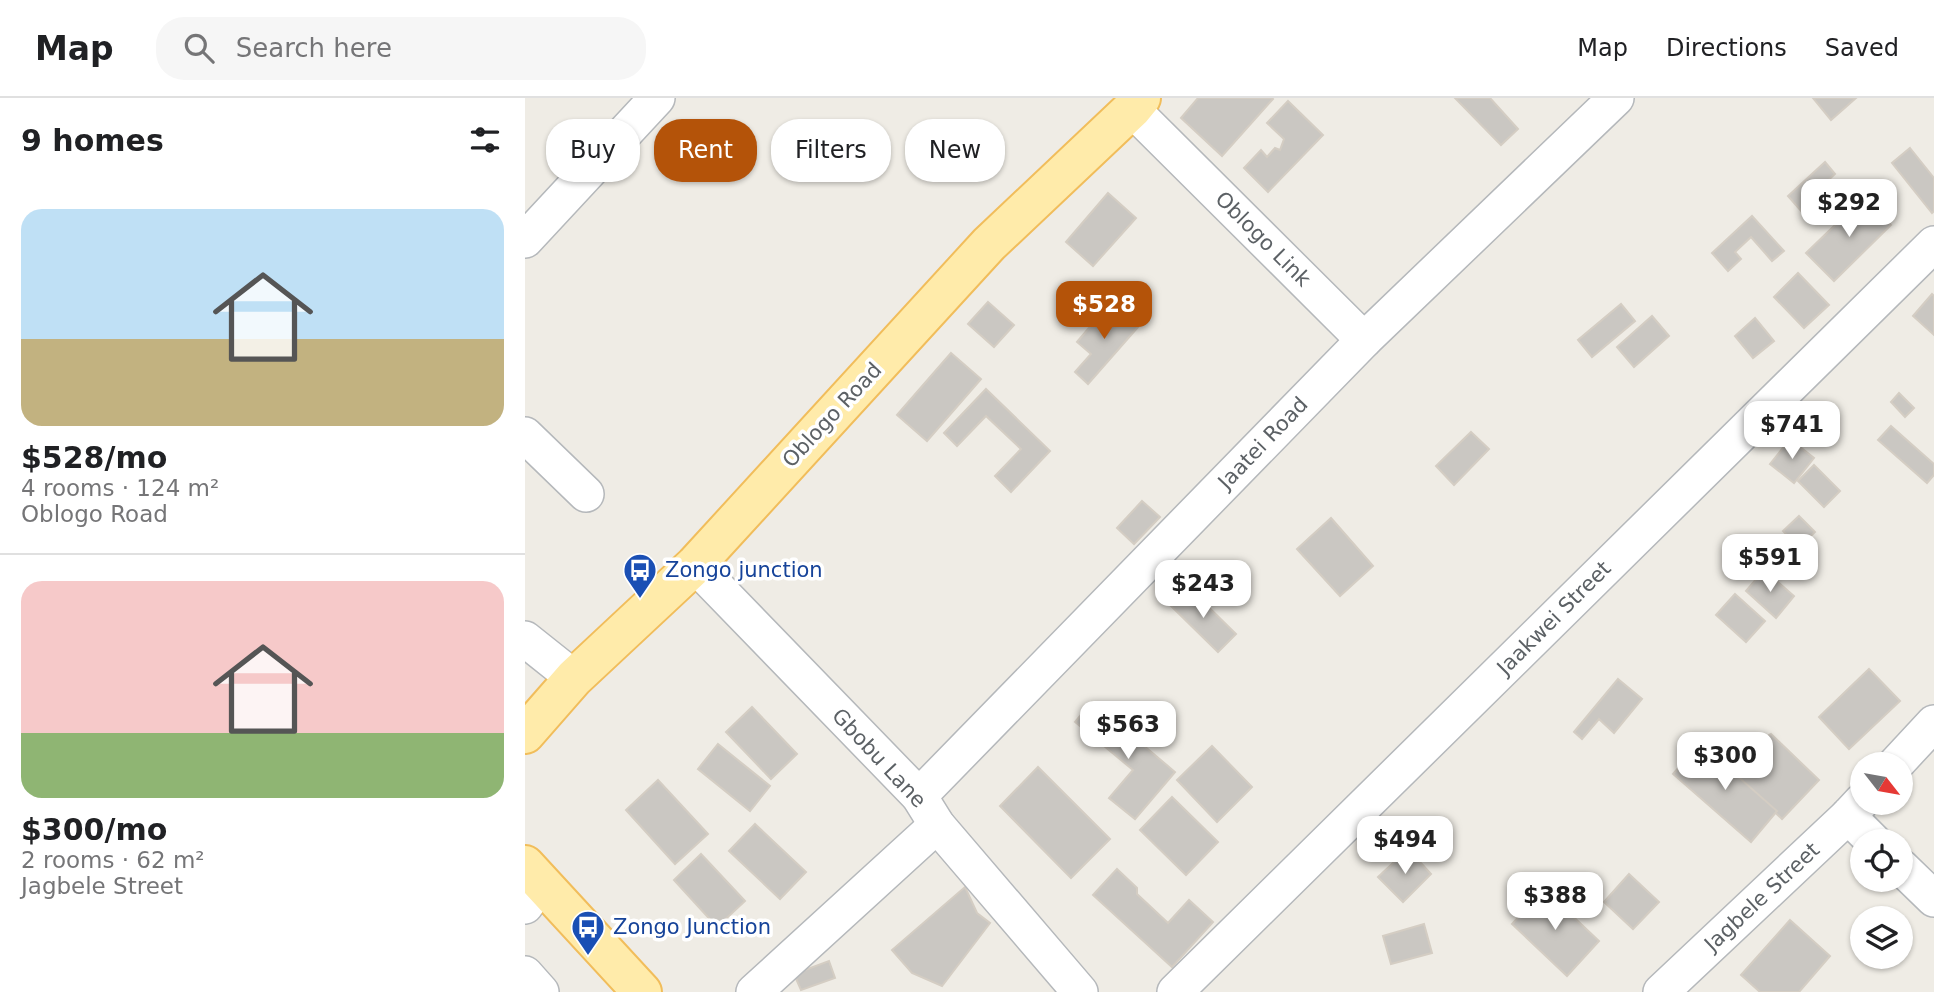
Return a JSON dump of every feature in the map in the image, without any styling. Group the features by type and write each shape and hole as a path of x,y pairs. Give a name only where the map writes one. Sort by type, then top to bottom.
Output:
{"main road":[{"name":"Oblogo Road","path":"525,734 574,678 695,565 989,244 1137,104"},
{"path":"531,885 642,992"}],"street":[{"path":"525,240 657,98"},
{"name":"Jaatei Road","path":"754,992 928,811 1364,340 1616,98"},
{"name":"Oblogo Link","path":"1137,104 1364,340"},
{"name":"Jaakwei Street","path":"1175,992 1934,244"},
{"path":"525,435 586,494"},
{"name":"Gbobu Lane","path":"695,565 928,811 1080,992"},
{"path":"525,639 574,678"},
{"path":"1907,752 1934,723"},
{"name":"Jagbele Street","path":"1661,992 1850,814"},
{"path":"1913,879 1934,899"},
{"path":"525,974 541,992"}],"building":[{"path":"1198,98 1273,99 1222,156 1181,118"},
{"path":"1455,98 1490,98 1518,129 1501,145"},
{"path":"1813,98 1856,98 1831,120"},
{"path":"1288,101 1323,135 1268,192 1244,168 1261,150 1267,157 1275,148 1280,150 1284,139 1267,123"},
{"path":"1910,148 1934,178 1932,213 1892,163"},
{"path":"1825,162 1835,174 1823,185 1828,191 1803,213 1788,196"},
{"path":"1108,193 1136,218 1093,266 1066,242"},
{"path":"1864,197 1891,225 1834,281 1806,253"},
{"path":"1752,216 1784,251 1772,261 1751,237 1735,252 1741,259 1728,271 1712,253"},
{"path":"1798,273 1829,305 1804,328 1774,297"},
{"path":"1932,294 1934,296 1934,335 1913,316"},
{"path":"988,302 1014,325 994,347 968,324"},
{"path":"1110,303 1138,327 1088,384 1075,372 1091,354 1077,342"},
{"path":"1621,304 1635,321 1592,357 1578,340"},
{"path":"1652,316 1669,336 1634,367 1617,347"},
{"path":"1755,318 1774,341 1753,358 1735,336"},
{"path":"951,353 981,379 927,441 897,415"},
{"path":"986,389 1050,451 1011,492 995,476 1021,449 986,416 957,446 944,433"},
{"path":"1899,393 1914,408 1905,417 1891,402"},
{"path":"1891,426 1934,464 1934,475 1927,483 1878,440"},
{"path":"1471,432 1489,449 1454,485 1436,466"},
{"path":"1790,439 1814,458 1794,483 1770,464"},
{"path":"1814,465 1840,491 1824,507 1798,481"},
{"path":"1142,501 1160,517 1134,544 1117,528"},
{"path":"1799,516 1815,532 1799,547 1783,531"},
{"path":"1331,518 1373,566 1340,596 1297,549"},
{"path":"1764,570 1794,596 1776,618 1746,591"},
{"path":"1188,587 1236,634 1218,652 1170,605"},
{"path":"1735,594 1765,621 1746,642 1716,615"},
{"path":"1869,669 1900,701 1849,749 1819,717"},
{"path":"1618,679 1642,699 1614,733 1599,719 1582,739 1574,732"},
{"path":"1092,702 1175,772 1135,819 1109,798 1133,770 1075,722"},
{"path":"752,707 797,754 771,779 726,732"},
{"path":"1771,734 1819,780 1782,819 1726,766 1740,759 1734,752"},
{"path":"1700,743 1777,811 1751,842 1673,774"},
{"path":"718,744 770,786 750,811 698,769"},
{"path":"1212,746 1252,787 1217,822 1177,780"},
{"path":"1038,767 1110,839 1071,878 1000,806"},
{"path":"658,780 708,834 675,864 626,810"},
{"path":"1172,797 1218,842 1186,875 1140,830"},
{"path":"755,824 806,872 780,899 729,851"},
{"path":"1408,849 1431,874 1403,902 1378,877"},
{"path":"701,854 745,901 717,927 674,880"},
{"path":"1117,869 1137,888 1137,894 1168,923 1189,900 1213,922 1172,967 1093,895"},
{"path":"1629,874 1659,902 1633,929 1604,902"},
{"path":"965,887 977,913 990,923 942,986 912,973 892,950"},
{"path":"1544,889 1599,941 1567,976 1512,924"},
{"path":"1790,920 1830,956 1799,992 1760,992 1741,975"},
{"path":"1424,924 1432,953 1391,964 1383,936"},
{"path":"829,961 835,978 801,990 794,974"}],"place":[{"name":"Zongo junction","path":"640,600"},
{"name":"Zongo Junction","path":"588,957"}]}
